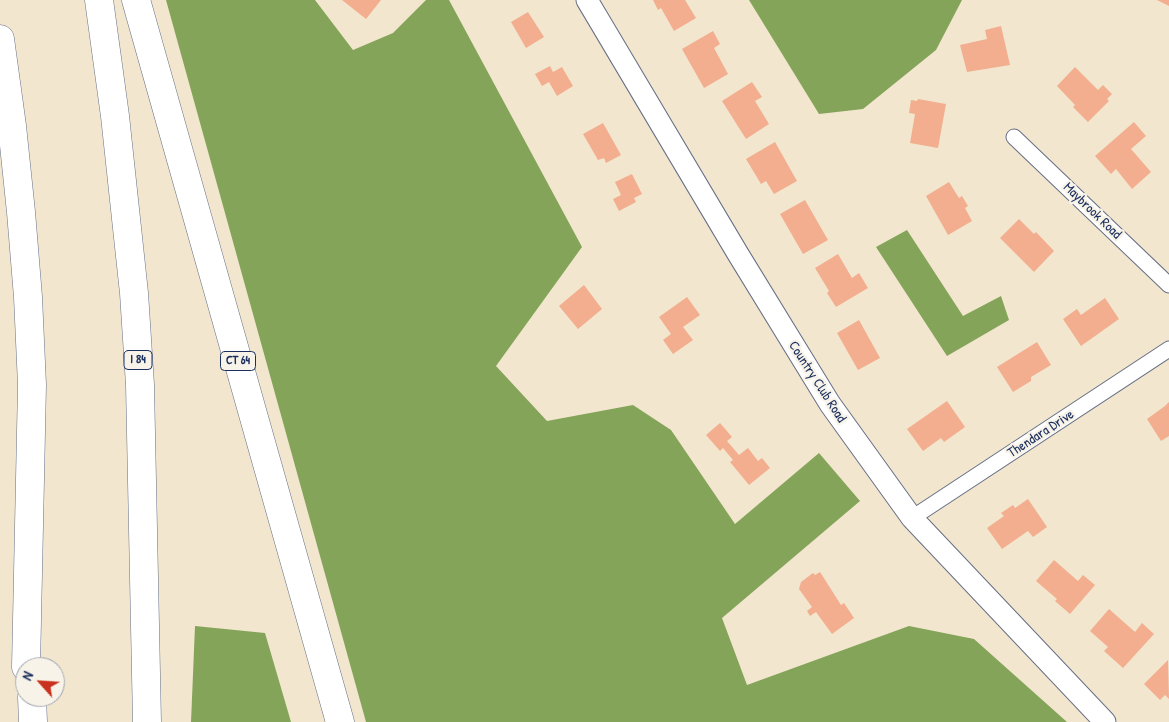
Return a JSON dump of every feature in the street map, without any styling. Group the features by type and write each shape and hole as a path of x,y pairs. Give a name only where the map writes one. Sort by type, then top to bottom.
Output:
{"highway":[{"name":"I 84","path":"99,0 119,145 134,293 140,385 147,722"},
{"name":"CT 64","path":"136,0 340,722"},
{"path":"0,39 12,126 28,297 32,385 26,657"},
{"path":"28,533 31,657"},
{"path":"25,707 25,722"},
{"path":"32,707 33,722"}],"street":[{"name":"Country Club Road","path":"587,0 738,254 830,404 912,518 1105,722"},
{"name":"Maybrook Road","path":"1014,137 1169,285"},
{"name":"Thendara Drive","path":"912,518 1169,349"}],"green space":[{"path":"166,0 315,0 353,50 393,33 426,0 449,0 582,247 496,366 547,421 633,405 671,430 735,524 819,453 860,501 722,618 747,685 909,626 974,639 1067,722 366,722"},
{"path":"749,0 962,0 936,50 863,109 819,114"},
{"path":"907,230 963,316 1001,296 1009,320 947,356 876,247"},
{"path":"195,626 265,633 291,722 191,722"}],"building":[{"path":"342,0 381,0 366,19"},
{"path":"653,0 685,0 696,18 674,31 661,8 658,10"},
{"path":"1157,0 1169,0 1169,6"},
{"path":"528,12 544,37 526,48 511,22"},
{"path":"1001,26 1010,65 967,72 960,45 987,39 985,30"},
{"path":"713,31 720,44 714,48 728,74 704,88 682,49"},
{"path":"550,66 553,72 562,67 573,86 557,96 549,82 542,86 535,74"},
{"path":"1075,67 1098,90 1103,85 1112,94 1107,99 1109,101 1088,122 1073,107 1075,105 1057,86"},
{"path":"752,82 762,97 755,101 769,124 746,139 722,101"},
{"path":"918,99 946,104 938,148 910,143 915,114 909,113 911,100 917,101"},
{"path":"1134,122 1146,136 1131,149 1151,172 1132,189 1116,169 1111,174 1095,156"},
{"path":"603,123 621,155 606,163 604,158 598,160 583,134"},
{"path":"775,142 797,181 774,194 766,181 761,184 746,159"},
{"path":"632,174 642,194 634,198 636,202 619,211 613,199 621,195 615,182"},
{"path":"949,182 959,198 962,196 968,206 965,208 972,221 948,235 926,196"},
{"path":"805,200 828,240 803,254 780,214"},
{"path":"1019,219 1034,234 1036,232 1054,251 1034,272 1000,238"},
{"path":"838,254 852,278 859,273 868,288 836,307 815,268"},
{"path":"584,285 602,309 578,329 559,306"},
{"path":"687,297 700,315 683,327 693,340 673,354 663,340 671,334 659,317"},
{"path":"1105,298 1119,319 1081,346 1063,319 1077,309 1081,315"},
{"path":"859,320 880,358 858,370 837,333"},
{"path":"1037,342 1051,365 1031,377 1031,381 1013,392 997,367"},
{"path":"947,401 965,427 944,442 941,438 923,451 907,429"},
{"path":"1169,402 1169,436 1161,441 1147,419"},
{"path":"720,423 732,437 727,441 739,455 748,448 758,461 762,458 770,468 749,485 730,462 733,460 723,448 720,451 706,435"},
{"path":"1028,499 1047,527 1033,537 1028,531 1002,549 987,528 1004,516 1001,513 1013,505 1015,508"},
{"path":"1054,560 1078,581 1083,575 1095,585 1070,614 1055,601 1057,599 1036,581"},
{"path":"820,572 841,605 844,603 854,618 832,634 816,612 810,616 807,611 812,607 799,589 801,582 813,573 815,575"},
{"path":"1109,609 1135,632 1142,623 1154,634 1123,668 1104,651 1108,647 1090,631"},
{"path":"1168,660 1169,699 1165,695 1160,700 1144,684"}]}
